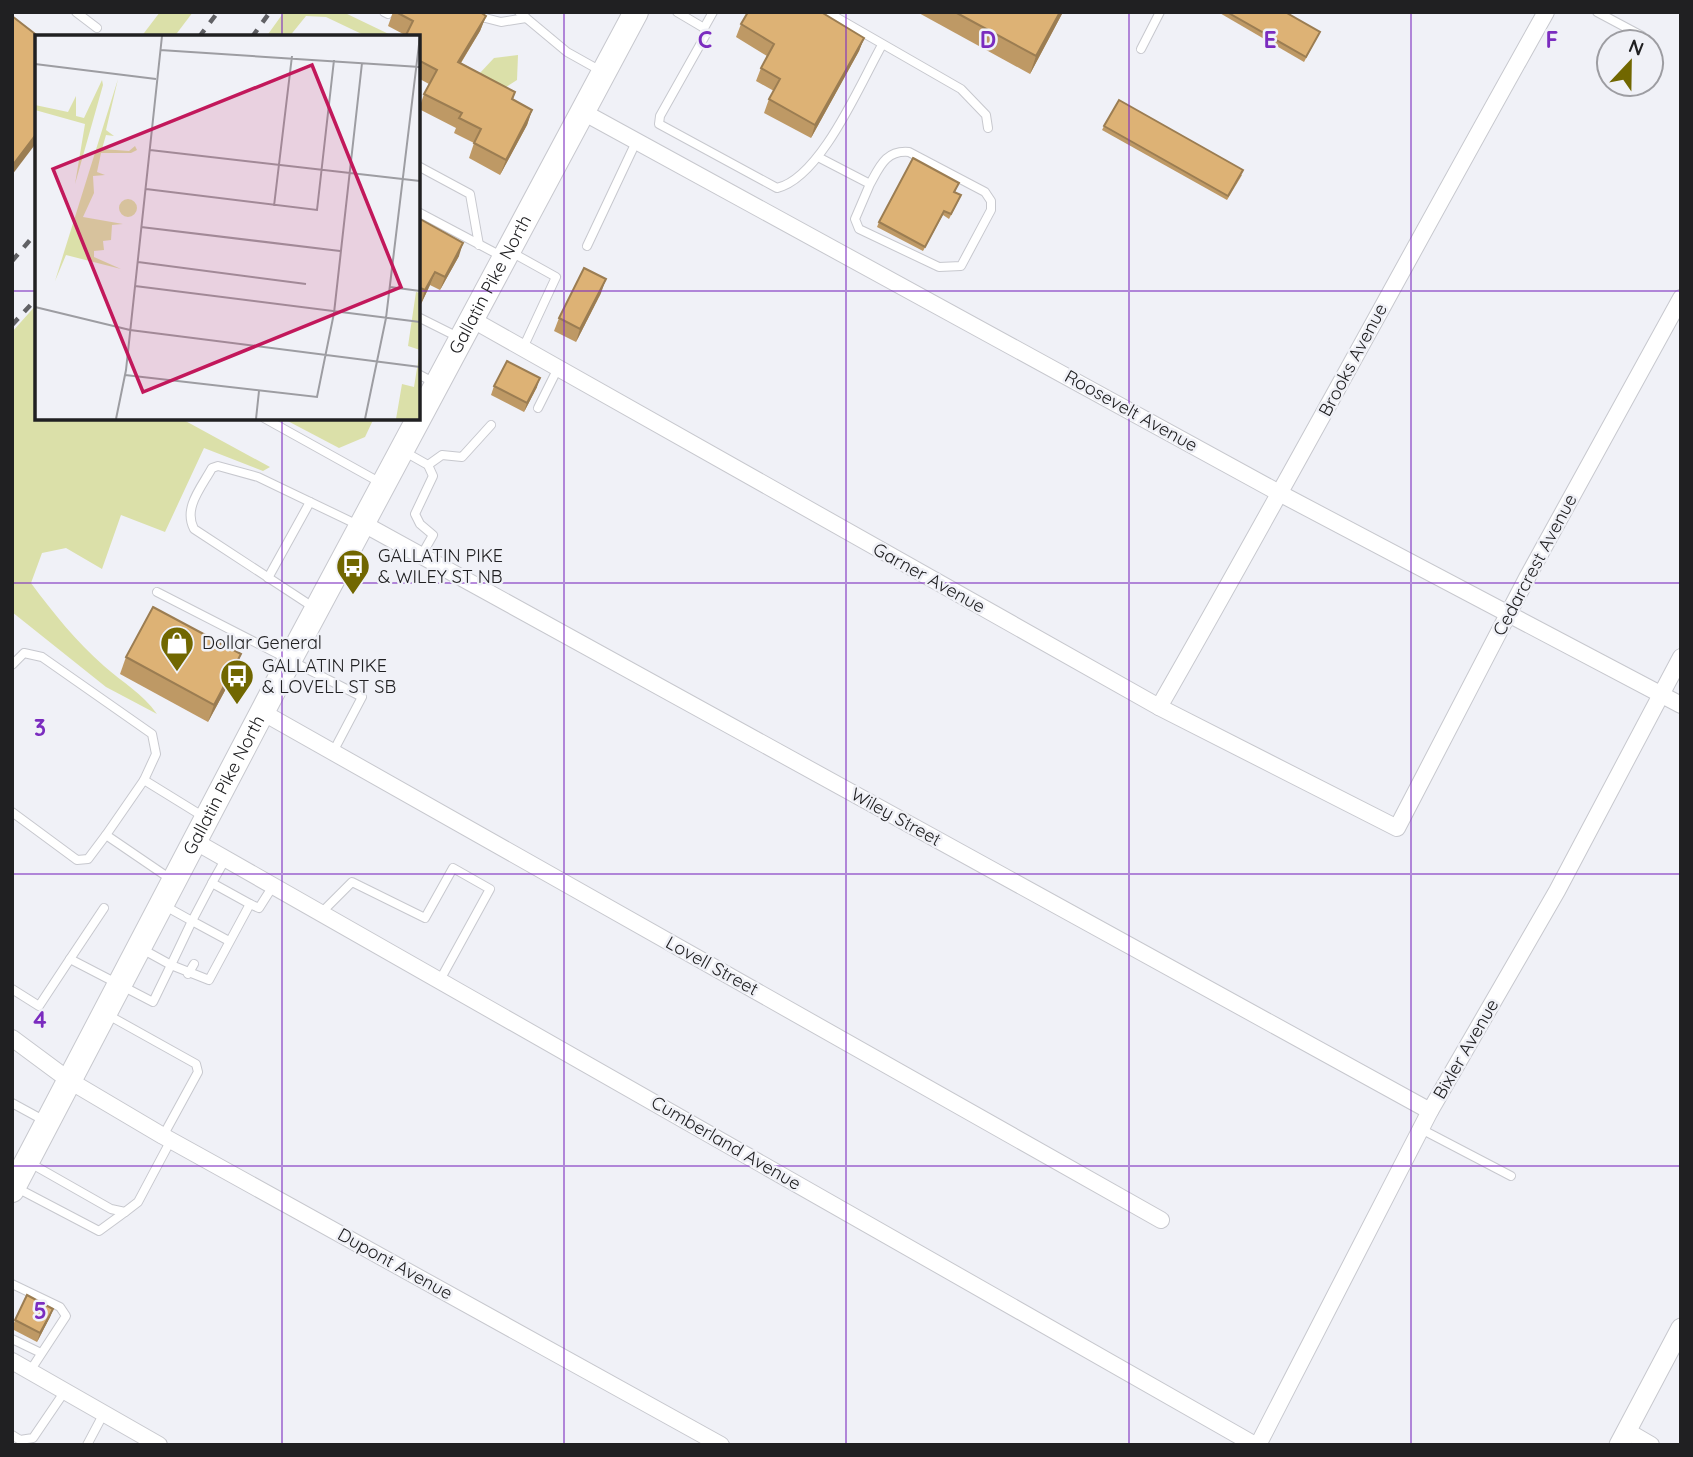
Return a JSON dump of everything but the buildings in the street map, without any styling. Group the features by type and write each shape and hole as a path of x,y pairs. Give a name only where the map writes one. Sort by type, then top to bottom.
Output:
{"main road":[{"name":"Gallatin Pike North","path":"420,401 428,379 468,330 636,12"},
{"name":"Gallatin Pike North","path":"17,1177 402,450 413,420"}],"street":[{"name":"Brooks Avenue","path":"1159,707 1281,494 1389,293 1546,12"},
{"name":"Roosevelt Avenue","path":"583,112 1281,494 1681,705"},
{"name":"Cedarcrest Avenue","path":"1391,825 1397,828 1508,616 1681,298"},
{"name":"Garner Avenue","path":"468,330 523,348 1159,707 1391,825"},
{"name":"Wiley Street","path":"361,525 1430,1111"},
{"name":"Bixler Avenue","path":"1256,1445 1430,1111 1557,891 1681,657"},
{"name":"Lovell Street","path":"262,712 1161,1220"},
{"name":"Cumberland Avenue","path":"196,842 1256,1445"},
{"name":"Dupont Avenue","path":"12,1038 70,1081 167,1138 721,1445"},
{"path":"1651,1445 1623,1438 1681,1328"},
{"path":"12,1361 159,1445"}],"lane":[{"path":"76,12 97,28"},
{"path":"462,12 501,22 523,15 567,52 604,73"},
{"path":"677,12 704,28"},
{"path":"713,12 704,28 705,36 660,116 659,124 778,188 797,180 818,157 882,45"},
{"path":"827,12 961,89 986,115 988,128"},
{"path":"1141,49 1160,12"},
{"path":"1597,12 1627,28"},
{"path":"587,246 637,140"},
{"path":"896,151 909,152 985,191 991,201 991,210 961,265 939,267 859,229 855,219 870,184 884,158 896,151"},
{"path":"818,157 870,184"},
{"path":"420,167 470,194 479,245"},
{"path":"420,213 479,245 556,277 523,348"},
{"path":"420,318 468,330"},
{"path":"538,408 558,368"},
{"path":"268,420 383,484"},
{"path":"428,464 442,455 462,457 491,425"},
{"path":"402,450 428,464 433,476 415,514 420,524 433,535 421,556"},
{"path":"316,609 194,529 189,519 189,510 212,468 218,466 258,477 361,525"},
{"path":"268,578 310,502"},
{"path":"157,592 362,696 332,752"},
{"path":"12,665 24,653 42,657 152,734 156,754 144,780 88,859 77,860 12,812"},
{"path":"144,780 208,819"},
{"path":"106,835 175,882"},
{"path":"70,959 153,1002 226,859"},
{"path":"321,913 352,882 425,918 453,868 463,873 491,889 440,980"},
{"path":"212,884 259,908 273,886"},
{"path":"163,904 229,941"},
{"path":"140,948 188,974 209,980 250,904"},
{"path":"12,989 39,1006 104,908"},
{"path":"206,942 211,932"},
{"path":"188,974 194,964"},
{"path":"17,1177 99,1231 138,1202 198,1072 196,1064 105,1013"},
{"path":"12,1103 48,1122"},
{"path":"1421,1129 1511,1176"},
{"path":"17,1177 125,1212"},
{"path":"12,1284 60,1307 65,1316 30,1371"},
{"path":"12,1339 41,1353"},
{"path":"12,1435 20,1440 33,1438 65,1391"},
{"path":"87,1445 104,1413"}],"green space":[{"path":"160,12 193,12 176,35 143,35"},
{"path":"284,12 343,12 391,35 364,35 326,17 306,16 291,35 267,35"},
{"path":"518,55 517,80 500,91 479,74 494,58"},
{"path":"35,306 35,420 184,420 270,467 263,471 204,448 165,532 121,515 102,569 66,548 42,553 31,583 84,647 139,694 157,714 106,687 12,612 12,332"},
{"path":"286,420 373,420 365,437 339,448"}],"railway":[{"path":"201,35 218,12"},
{"path":"253,35 270,12"},
{"path":"12,261 35,234"},
{"path":"12,325 35,300"}],"place":[{"name":"GALLATIN PIKE & WILEY ST NB","path":"353,596"},
{"name":"Dollar General","path":"177,673"},
{"name":"GALLATIN PIKE & LOVELL ST SB","path":"237,706"}]}
